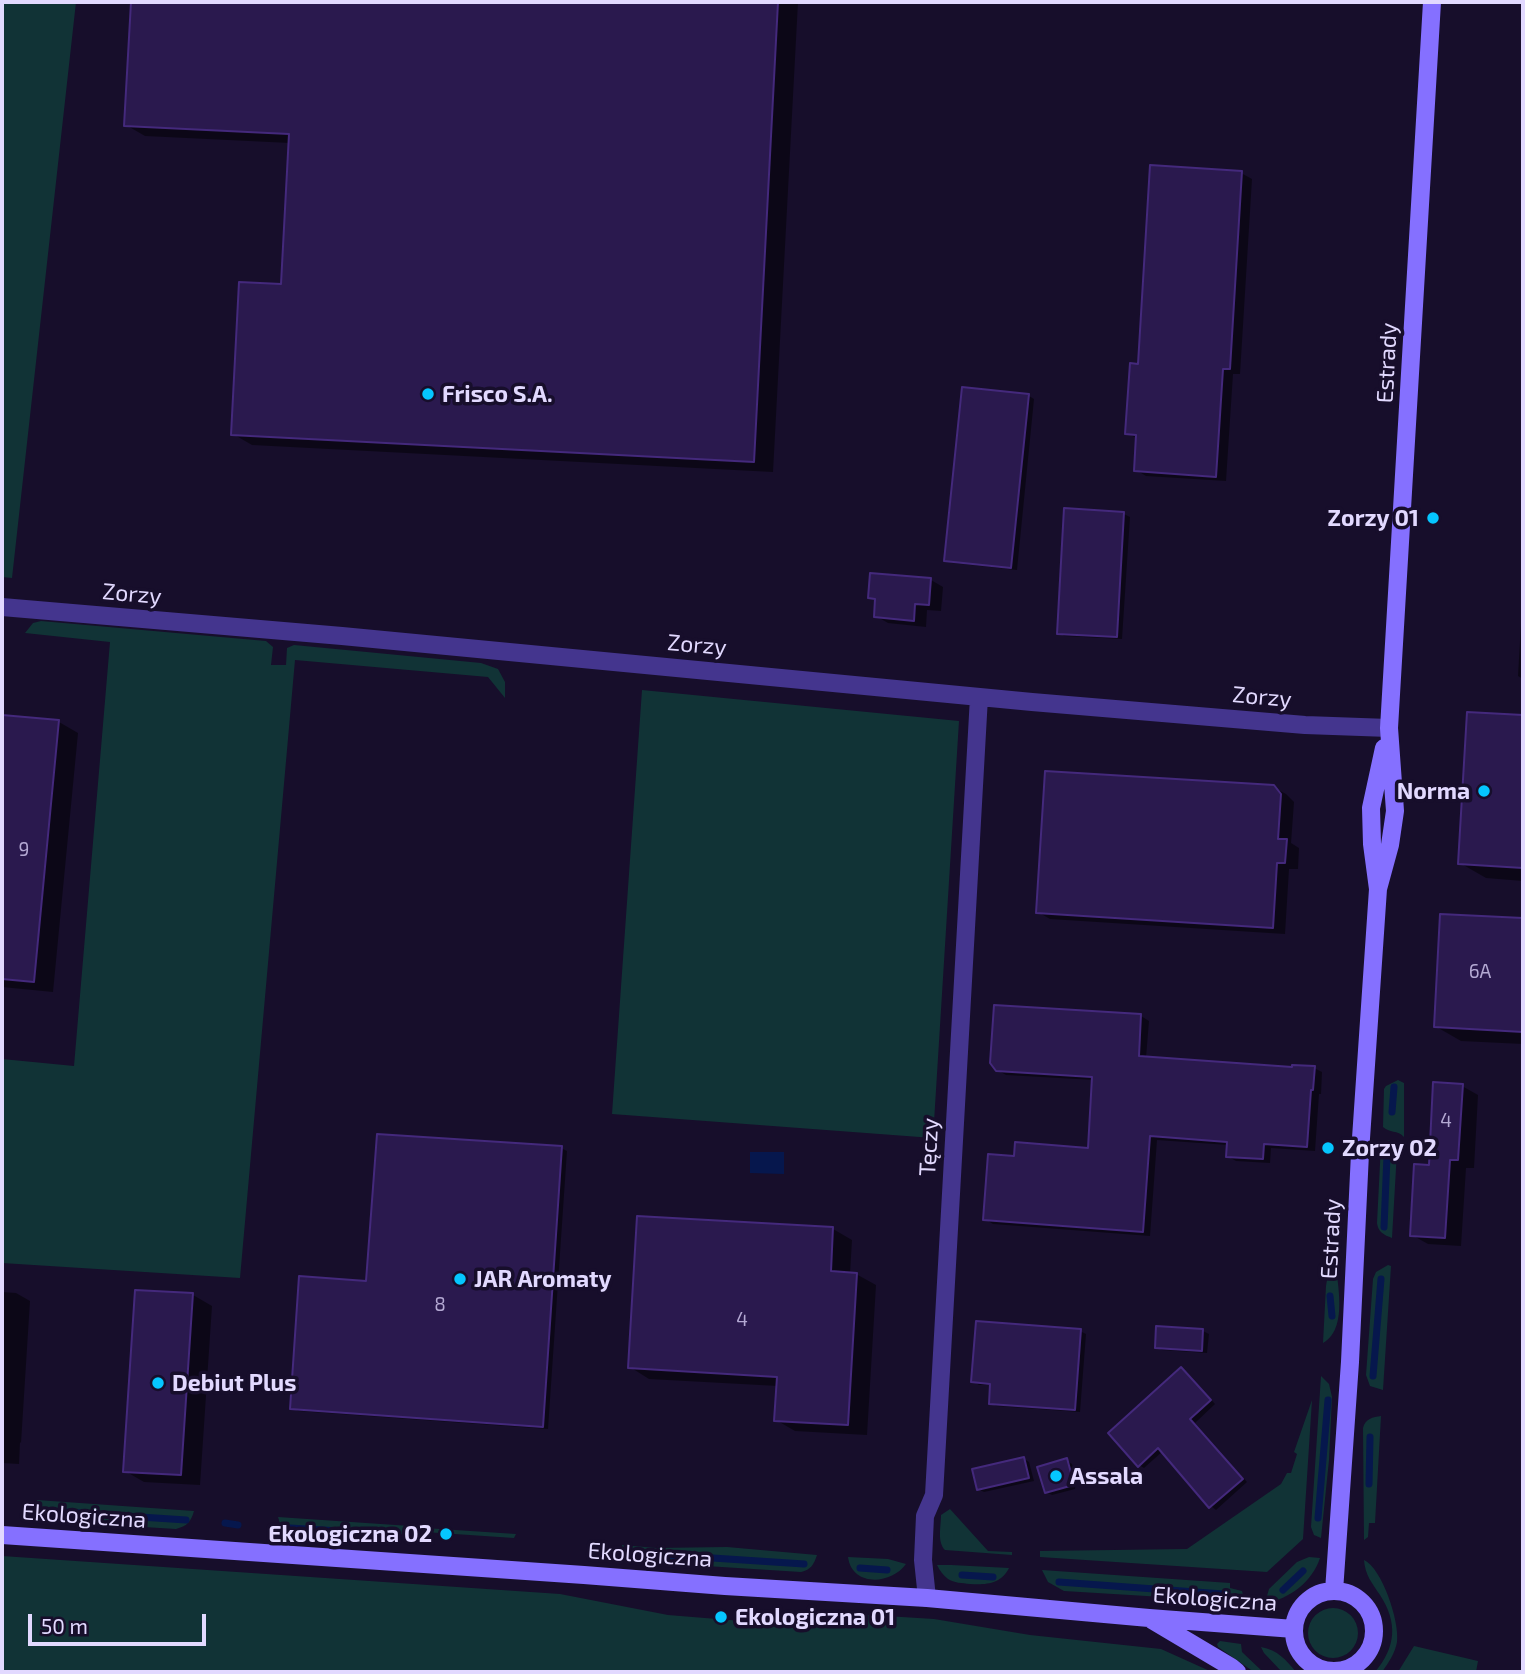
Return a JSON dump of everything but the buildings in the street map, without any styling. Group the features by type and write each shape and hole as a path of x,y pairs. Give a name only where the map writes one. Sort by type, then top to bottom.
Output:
{"main road":[{"name":"Estrady","path":"1334,1591 1378,890 1371,844 1371,808 1389,728 1432,2"},
{"name":"Ekologiczna","path":"2,1535 927,1598 1294,1629"},
{"path":"1334,1591 1350,1594 1363,1604 1371,1617 1374,1633 1370,1648 1361,1661 1347,1669 1331,1672 1307,1661 1298,1650 1294,1629 1295,1620 1308,1600 1334,1591"},
{"path":"1149,1618 1237,1672"}],"street":[{"name":"Zorzy","path":"2,607 342,636 979,697 1305,725 1389,728"},
{"name":"Tęczy","path":"927,1598 923,1560 925,1516 933,1495 934,1483 979,697"}],"green space":[{"path":"2,2 76,2 12,578 2,577"},
{"path":"41,621 266,641 273,647 271,665 286,665 287,648 294,645 481,663 498,669 505,682 505,698 488,677 295,660 240,1278 2,1263 2,1059 74,1066 110,642 25,633 33,623"},
{"path":"642,690 959,721 933,1138 612,1114"},
{"path":"1398,1080 1404,1083 1404,1137 1383,1127 1384,1089"},
{"path":"1389,1140 1395,1144 1397,1151 1392,1238 1382,1233 1377,1223 1381,1144"},
{"path":"1333,1243 1339,1311 1332,1335 1323,1343 1326,1286"},
{"path":"1391,1266 1383,1390 1370,1386 1366,1375 1373,1279 1376,1272"},
{"path":"1321,1376 1329,1384 1332,1397 1321,1538 1314,1535 1311,1527"},
{"path":"1312,1400 1303,1539 1267,1572 1040,1557 1040,1551 1187,1549 1281,1484 1287,1473 1291,1473 1297,1454 1294,1452"},
{"path":"1381,1416 1375,1523 1369,1523 1368,1537 1364,1540 1363,1428 1367,1421"},
{"path":"37,1500 194,1511 188,1523 176,1529 48,1521 40,1512"},
{"path":"950,1509 988,1551 1012,1552 1012,1555 945,1550 940,1539 941,1515"},
{"path":"278,1517 410,1526 409,1534 364,1540 296,1539 282,1530"},
{"path":"425,1528 516,1534 514,1538 425,1532"},
{"path":"622,1545 656,1548 727,1547 817,1555 812,1566 801,1572 595,1559 595,1551 622,1553"},
{"path":"2,1556 560,1594 668,1615 754,1622 821,1612 934,1619 1030,1635 1161,1649 1212,1672 2,1672"},
{"path":"848,1557 888,1559 906,1564 891,1576 873,1580 857,1574"},
{"path":"1309,1557 1320,1558 1306,1582 1283,1598 1265,1603 1269,1589 1297,1562"},
{"path":"1364,1560 1371,1565 1383,1584 1396,1622 1396,1646 1382,1672 1375,1672 1391,1644 1392,1625 1386,1605 1367,1575"},
{"path":"937,1565 1009,1568 997,1580 976,1584 950,1580"},
{"path":"1042,1570 1230,1583 1230,1588 1242,1591 1245,1602 1064,1591 1048,1582"},
{"path":"1333,1608 1350,1616 1358,1633 1350,1650 1333,1658 1316,1650 1308,1633 1316,1616"},
{"path":"1220,1641 1241,1644 1242,1652 1263,1672 1254,1672 1218,1647"},
{"path":"1414,1646 1478,1661 1476,1672 1398,1672"},
{"path":"1261,1647 1277,1653 1296,1672 1282,1672"}],"shaded area":[{"path":"750,1152 784,1152 784,1174 750,1173"}],"waterway":[{"path":"1392,1112 1394,1087"},
{"path":"1384,1227 1387,1156"},
{"path":"1373,1376 1381,1279"},
{"path":"1330,1296 1332,1316"},
{"path":"1318,1518 1328,1400"},
{"path":"1369,1484 1370,1437"},
{"path":"49,1511 186,1520"},
{"path":"225,1523 238,1525"},
{"path":"290,1528 339,1531"},
{"path":"667,1555 804,1564"},
{"path":"860,1568 887,1570"},
{"path":"1283,1590 1303,1571"},
{"path":"962,1575 993,1577"},
{"path":"1059,1582 1223,1594"}],"place":[{"name":"Frisco S.A.","path":"428,394"},
{"name":"Zorzy 01","path":"1433,518"},
{"name":"Norma","path":"1484,791"},
{"name":"Zorzy 02","path":"1328,1148"},
{"name":"JAR Aromaty","path":"460,1279"},
{"name":"Debiut Plus","path":"158,1383"},
{"name":"Assala","path":"1056,1476"},
{"name":"Ekologiczna 02","path":"446,1534"},
{"name":"Ekologiczna 01","path":"721,1617"}]}
